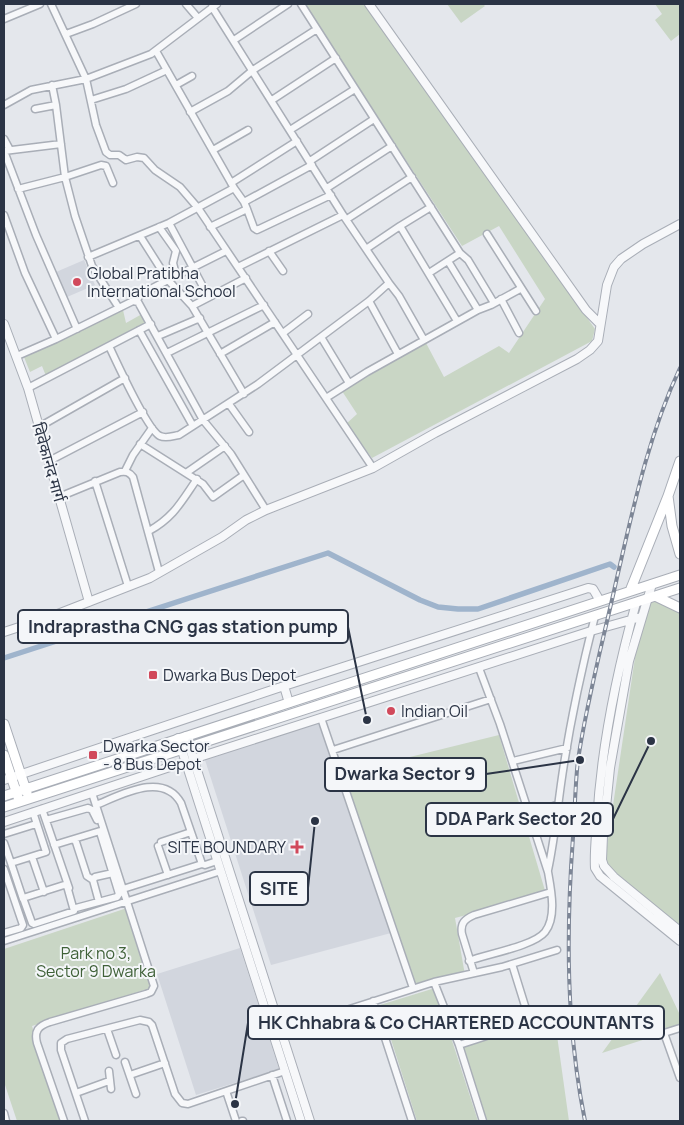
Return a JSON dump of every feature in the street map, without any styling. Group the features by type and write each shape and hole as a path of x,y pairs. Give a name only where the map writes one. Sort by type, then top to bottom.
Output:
{"main road":[{"path":"630,592 680,461"},
{"path":"668,496 672,526 680,554"},
{"path":"4,807 19,802 27,794 118,758 680,575"},
{"path":"4,796 16,792 27,794 185,747 680,588"},
{"path":"651,597 680,608"},
{"path":"4,724 27,794"},
{"path":"4,755 7,779 16,792 19,802"}],"street":[{"path":"4,19 40,4"},
{"path":"51,4 86,79 96,125 108,154 112,156 118,155 126,160 137,157 144,158 159,173 180,188 198,208 373,468"},
{"path":"66,34 136,4"},
{"path":"186,4 198,18"},
{"path":"234,40 288,4"},
{"path":"301,4 460,253 468,260 519,333"},
{"path":"369,4 586,310 600,324"},
{"path":"4,104 31,90 86,79 156,51 215,5 234,40 326,188 389,283 400,296 424,340"},
{"path":"190,112 228,91 253,70 317,29"},
{"path":"156,51 232,185 244,202 254,228 257,230 331,195"},
{"path":"272,100 336,58"},
{"path":"91,100 126,89 167,70"},
{"path":"176,85 192,76"},
{"path":"52,85 65,177 75,216 88,257 119,308"},
{"path":"290,130 355,89"},
{"path":"35,109 56,105"},
{"path":"244,202 311,163 374,119"},
{"path":"213,150 248,130"},
{"path":"4,139 10,150"},
{"path":"88,257 140,236 198,208 297,141"},
{"path":"61,144 4,151 7,168 18,189 77,329"},
{"path":"326,188 392,146"},
{"path":"18,189 103,165 107,168 113,183"},
{"path":"238,267 345,217 412,177"},
{"path":"366,249 431,207"},
{"path":"210,227 247,209"},
{"path":"4,214 25,273 56,339"},
{"path":"169,223 208,296"},
{"path":"4,632 89,602 159,572 222,537 246,520 266,510 373,468 435,433 577,359 590,350 598,341 608,285 614,267 621,259 643,244 680,224"},
{"path":"400,226 457,321"},
{"path":"159,227 176,251 173,263 176,276"},
{"path":"488,234 520,289 536,311"},
{"path":"140,236 168,280 192,306 200,318 244,394"},
{"path":"17,356 136,301 141,294 226,251"},
{"path":"269,251 283,271"},
{"path":"429,272 460,253"},
{"path":"160,267 174,258"},
{"path":"448,261 478,310"},
{"path":"192,306 208,296 246,278"},
{"path":"109,346 152,428 160,436 167,438 179,435 244,394 369,301 389,283"},
{"path":"326,398 398,354 520,289"},
{"path":"136,301 141,305 203,420 225,446 266,510"},
{"path":"369,301 398,354"},
{"path":"167,352 264,305"},
{"path":"283,333 308,314"},
{"path":"158,336 200,318"},
{"path":"220,354 275,322"},
{"name":"विवेकानंद मार्ग","path":"4,324 28,388 89,602"},
{"path":"28,388 151,324"},
{"path":"139,330 193,426"},
{"path":"320,337 350,383"},
{"path":"39,426 125,378"},
{"path":"229,404 249,432"},
{"path":"49,461 143,412"},
{"path":"59,497 95,481 125,471 140,444 152,428"},
{"path":"140,444 197,479 213,496 244,474"},
{"path":"186,473 225,446"},
{"path":"125,471 133,476 159,572"},
{"path":"149,531 174,513 197,479"},
{"path":"95,481 128,586"},
{"path":"652,584 651,597 641,617 629,661 610,768 602,860 604,866 614,878 680,931"},
{"path":"7,779 284,686 588,588 593,589 600,601"},
{"path":"636,603 621,656 606,737 600,778 595,868 600,876 680,941"},
{"path":"548,872 556,832 567,748 594,616"},
{"path":"194,759 591,631 641,617"},
{"path":"469,960 521,945 543,935 551,920 551,892 548,872 513,762 479,668"},
{"path":"392,681 398,694"},
{"path":"284,686 289,703"},
{"path":"333,750 491,700"},
{"path":"321,718 413,988"},
{"path":"182,737 185,747 185,762 301,1121"},
{"path":"112,744 118,758"},
{"path":"185,747 194,759 310,1121"},
{"path":"513,762 567,748"},
{"path":"4,822 185,762"},
{"path":"151,773 154,786"},
{"path":"96,805 136,790 154,786 162,788 178,798 202,864"},
{"path":"64,1121 38,1043 37,1030 42,1024 151,992 154,986 92,792"},
{"path":"529,814 559,804"},
{"path":"46,820 88,808 92,810 100,831 118,895 76,908"},
{"path":"42,809 78,918"},
{"path":"11,863 47,851 33,812"},
{"path":"4,834 36,824"},
{"path":"54,845 100,831"},
{"path":"166,876 158,845 191,832"},
{"path":"75,839 87,878 99,902"},
{"path":"4,843 22,899 31,922 34,924 74,911 66,885 22,899"},
{"path":"32,857 44,892"},
{"path":"123,889 217,861"},
{"path":"4,869 5,880 22,923 21,928 24,935"},
{"path":"4,942 221,871"},
{"path":"87,878 113,873"},
{"path":"474,973 461,927 464,921 474,915 551,892"},
{"path":"4,933 21,928"},
{"path":"281,1031 413,988 512,964 557,950"},
{"path":"512,964 530,1022"},
{"path":"434,982 458,1045 483,1121"},
{"path":"373,1001 412,1121"},
{"path":"458,1045 554,1014"},
{"path":"85,1121 61,1050 61,1043 67,1039 140,1020 149,1022 154,1030 175,1094 182,1103 188,1104 285,1071"},
{"path":"680,1028 664,1033 680,1078"},
{"path":"107,1029 116,1055"},
{"path":"125,1062 136,1094"},
{"path":"130,1076 165,1064"},
{"path":"110,1072 109,1081 111,1089"},
{"path":"272,1075 286,1121"},
{"path":"76,1093 109,1081"},
{"path":"226,1091 236,1121"},
{"path":"4,1113 6,1121"}],"shaded area":[{"name":"Global Pratibha International School","path":"84,260 95,285 67,297 56,272"},
{"name":"SITE BOUNDARY","path":"319,721 391,933 271,965 205,760"},
{"path":"240,948 279,1069 196,1095 157,974"}],"green space":[{"path":"304,4 366,4 595,329 592,341 372,458 346,424 357,414 342,391 426,343 444,377 499,346 509,353 545,299 499,226 462,246"},
{"path":"447,4 483,4 485,6 461,23"},
{"path":"655,4 680,4 680,34 671,41 655,20 662,14"},
{"path":"123,310 126,323 142,314 147,322 46,376 42,366 30,372 24,357"},
{"path":"648,598 669,602 680,611 680,931 604,866 641,617"},
{"path":"499,735 546,894 455,918 465,975 413,988 341,774"},
{"name":"Park no 3, Sector 9 Dwarka","path":"127,908 154,987 32,1026 62,1121 17,1121 4,1082 4,949"},
{"path":"660,973 680,1015 680,1028 602,1053"},
{"path":"435,988 478,1121 417,1121 380,1005"},
{"path":"554,1014 569,1121 484,1121 459,1045"}],"waterway":[{"path":"4,658 328,553 420,600 438,607 458,609 478,609 610,564 614,567"}],"railway":[{"path":"585,1121 574,1050 569,979 569,908 578,760 591,693 635,500 650,446 680,368"}],"place":[{"name":"Global Pratibha International School","path":"77,282"},
{"name":"Dwarka Bus Depot","path":"153,675"},
{"name":"Indian Oil","path":"391,711"},
{"name":"Indraprastha CNG gas station pump","path":"367,720"},
{"name":"DDA Park Sector 20","path":"651,741"},
{"name":"Dwarka Sector - 8 Bus Depot","path":"93,755"},
{"name":"Dwarka Sector 9","path":"580,760"},
{"name":"SITE","path":"315,821"},
{"name":"SITE BOUNDARY","path":"297,847"},
{"name":"HK Chhabra & Co CHARTERED ACCOUNTANTS","path":"235,1104"}]}
